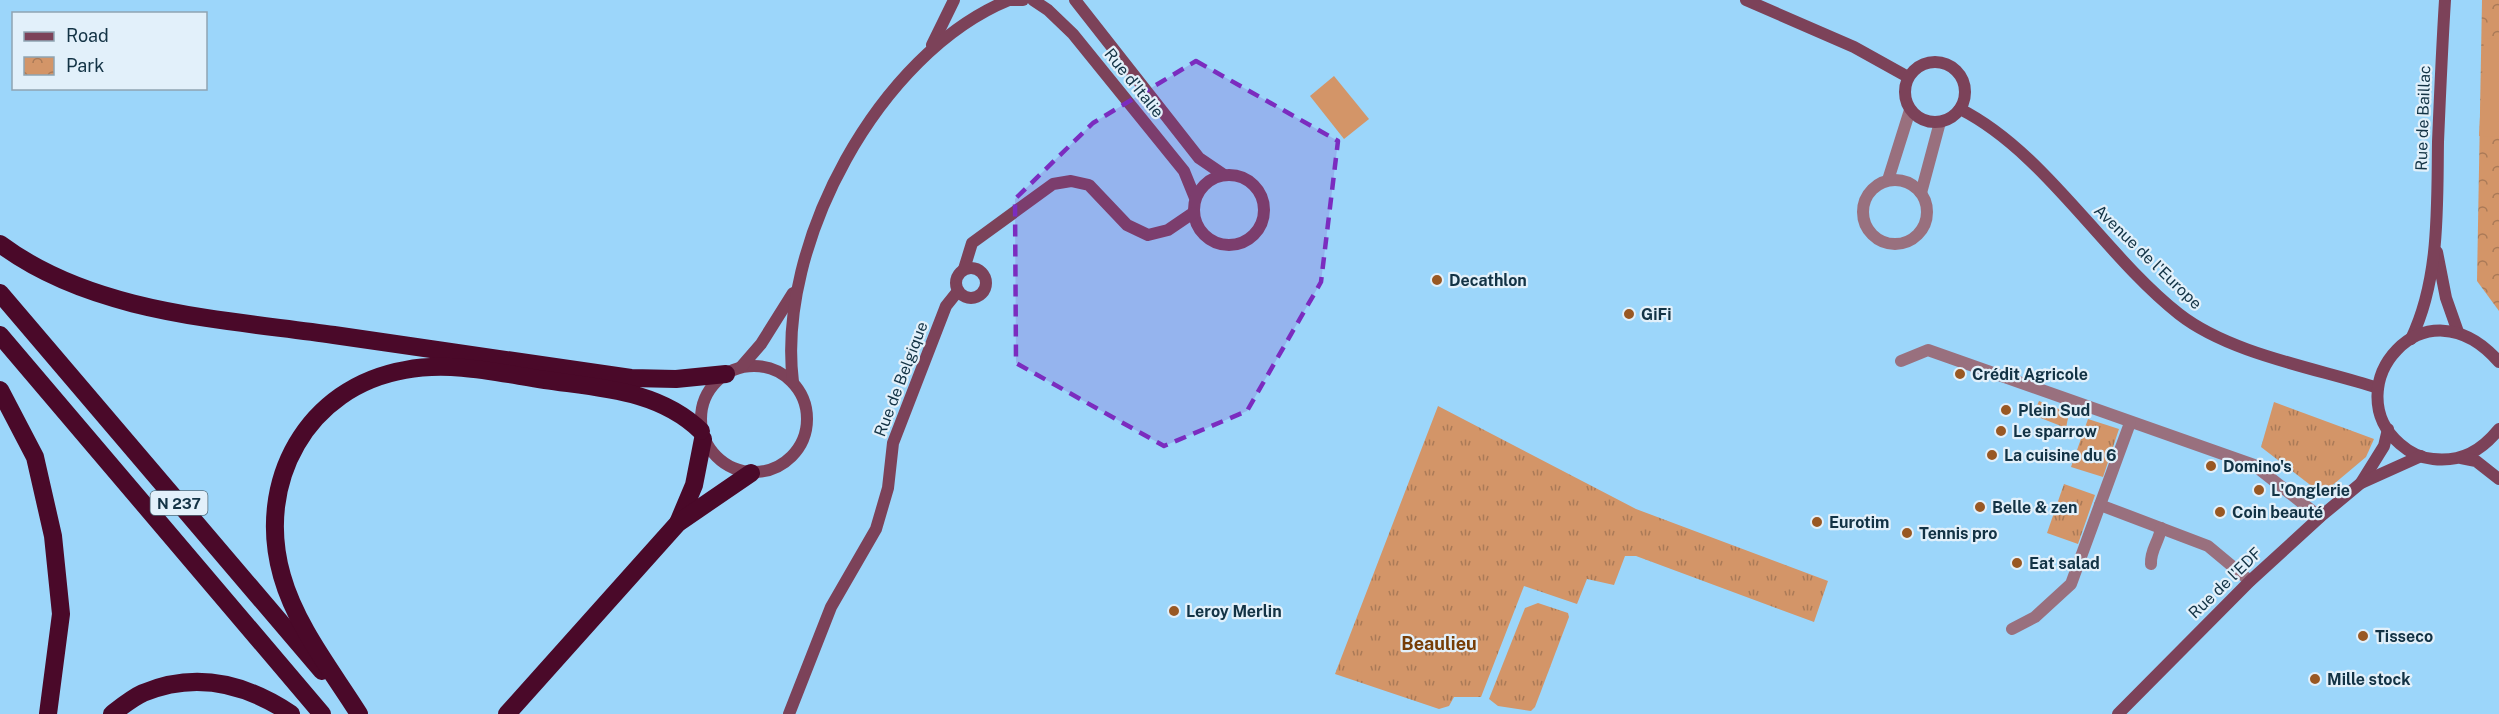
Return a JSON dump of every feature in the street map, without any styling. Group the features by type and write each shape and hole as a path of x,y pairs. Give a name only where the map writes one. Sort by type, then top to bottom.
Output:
{"highway":[{"path":"0,244 40,268 73,284 98,293 176,312 631,378 694,378 733,370"},
{"name":"N 237","path":"0,293 359,714"},
{"name":"N 237","path":"0,335 322,714"},
{"path":"359,714 295,608 282,577 274,539 276,498 283,468 298,440 321,413 349,390 375,378 406,370 465,368 623,392 653,400 679,411 702,435 694,485 678,523"},
{"path":"0,390 35,457 53,536 61,615 48,714"},
{"path":"507,714 678,523 751,473"},
{"path":"112,714 140,694 180,681 232,685 273,702 291,714"}],"street":[{"path":"733,370 759,366 778,371 793,382 802,396 807,411 807,427 803,442 794,455 782,465 767,472 751,473 731,468 714,456 702,435 700,414 704,398 713,384 733,370 761,344 795,290 821,214 853,146 874,116 930,49 954,0"},
{"path":"930,49 977,15 1009,0 1023,0"},
{"name":"Rue d'Italie","path":"1033,0 1048,10 1073,34 1184,171 1195,198"},
{"name":"Rue d'Italie","path":"1075,0 1199,158 1224,175"},
{"path":"1746,0 1854,47 1908,77"},
{"name":"Rue de Baillac","path":"2411,339 2422,304 2436,237 2440,79 2445,0"},
{"path":"1925,63 1948,64 1956,70 1965,88 1960,109 1950,118 1940,122 1924,120 1910,110 1904,93 1908,77 1925,63"},
{"name":"Avenue de l'Europe","path":"1960,109 2016,147 2128,266 2178,313 2202,330 2230,342 2378,388"},
{"path":"1887,180 1910,110"},
{"path":"1922,193 1907,182 1887,180 1879,183 1867,195 1863,213 1869,231 1884,242 1904,243 1920,231 1927,213 1922,193 1940,122"},
{"path":"1224,175 1244,177 1259,191 1265,210 1258,230 1252,238 1238,245 1216,243 1201,231 1193,213 1195,198 1206,182 1224,175"},
{"path":"964,269 975,268 984,274 986,289 975,298 965,297 958,291 957,276 964,269 972,243 1053,184 1071,181 1089,185 1127,225 1148,235 1168,230 1193,213"},
{"name":"Rue de Baillac","path":"2436,237 2446,298 2458,332"},
{"path":"793,382 790,347 795,290"},
{"name":"Rue de Belgique","path":"789,714 836,596 868,546 876,529 888,488 893,443 946,306 958,291"},
{"path":"2498,430 2486,445 2460,458 2447,461 2421,456 2408,450 2388,429 2378,406 2378,388 2383,370 2392,354 2411,339 2439,330 2458,332 2493,348 2499,362"},
{"path":"1901,361 1928,350 2254,465 2320,517"},
{"path":"2012,629 2035,617 2071,584 2130,423"},
{"name":"Rue de l'EDF","path":"2361,483 2381,452 2388,429"},
{"path":"2498,430 2499,447"},
{"name":"Rue de l'EDF","path":"2118,714 2250,581 2320,517 2361,483 2421,456"},
{"path":"2460,458 2476,461 2499,479"},
{"path":"2100,506 2208,546 2250,581"},
{"path":"2151,564 2151,553 2158,542 2161,528"}],"highlighted area":[{"path":"1196,61 1338,141 1321,282 1247,411 1164,446 1016,363 1015,199 1093,123"}],"green space":[{"path":"2482,0 2499,0 2499,311 2477,281"},
{"path":"2484,38 2499,39 2499,137 2479,136"},
{"path":"1334,76 1369,119 1344,139 1310,96"},
{"path":"2039,401 2069,413 2066,428 2033,415"},
{"path":"2274,402 2374,439 2366,457 2322,494 2261,447"},
{"path":"1438,406 1636,509 1828,581 1814,622 1636,556 1625,556 1614,585 1587,579 1577,604 1524,586 1481,697 1454,697 1449,706 1439,709 1335,674"},
{"path":"2088,419 2119,429 2103,477 2071,467"},
{"path":"2064,484 2095,495 2078,544 2047,533"},
{"path":"1538,603 1568,613 1569,617 1535,707 1531,711 1498,706 1489,699 1525,608"}],"place":[{"name":"Decathlon","path":"1437,280"},
{"name":"GiFi","path":"1629,314"},
{"name":"Crédit Agricole","path":"1960,374"},
{"name":"Plein Sud","path":"2006,410"},
{"name":"Le sparrow","path":"2001,431"},
{"name":"La cuisine du 6","path":"1992,455"},
{"name":"Domino's","path":"2211,466"},
{"name":"L'Onglerie","path":"2259,490"},
{"name":"Belle & zen","path":"1980,507"},
{"name":"Coin beauté","path":"2220,512"},
{"name":"Eurotim","path":"1817,522"},
{"name":"Tennis pro","path":"1907,533"},
{"name":"Eat salad","path":"2017,563"},
{"name":"Leroy Merlin","path":"1174,611"},
{"name":"Tisseco","path":"2363,636"},
{"name":"Mille stock","path":"2315,679"}],"district":[{"name":"Beaulieu","path":"1439,643"}]}
